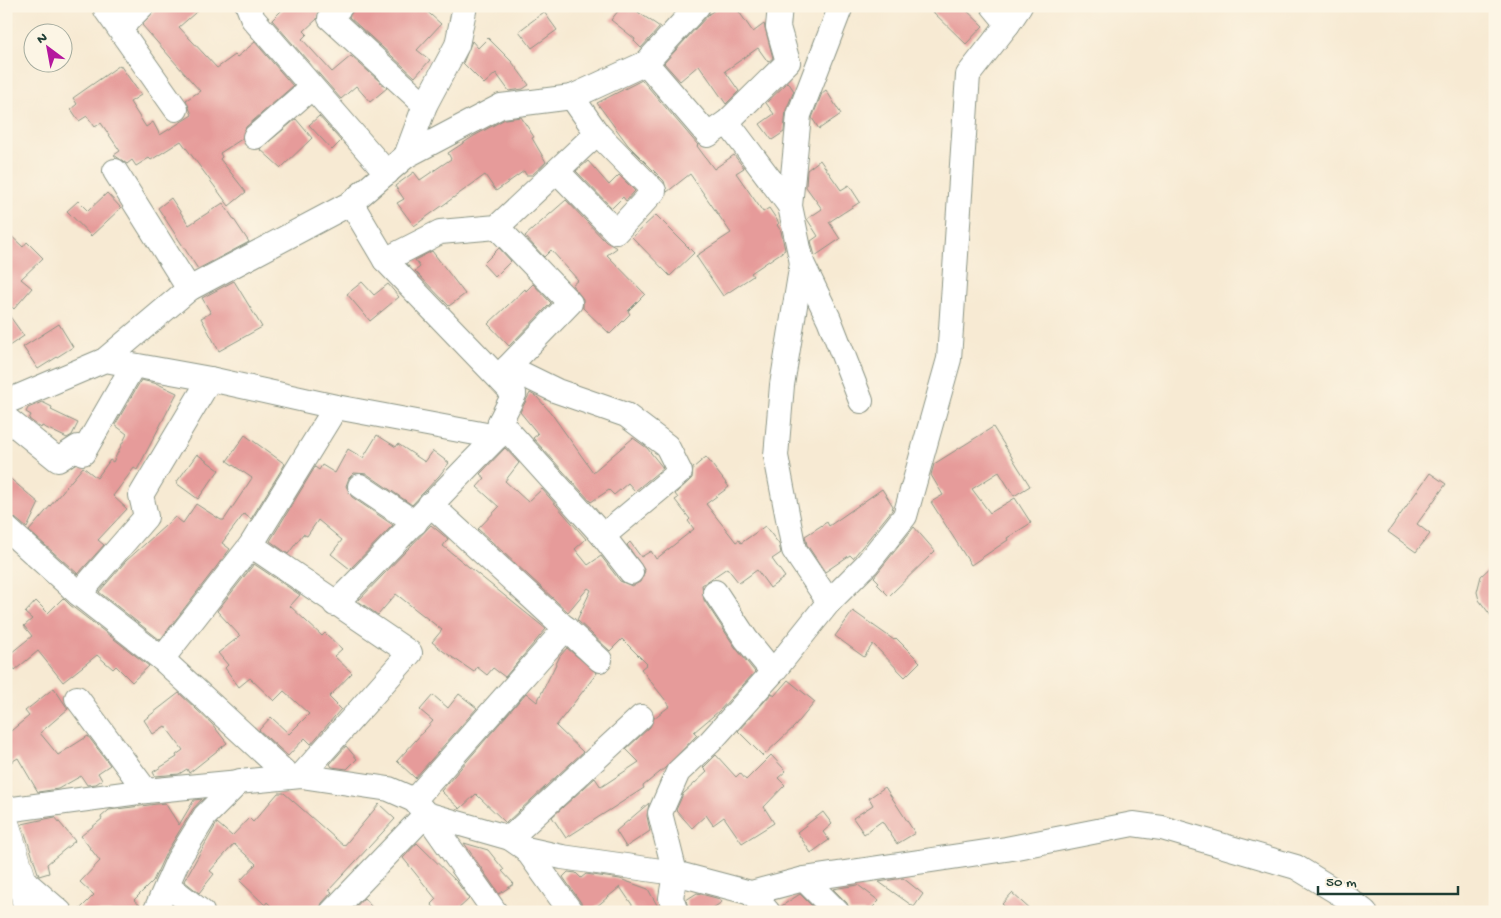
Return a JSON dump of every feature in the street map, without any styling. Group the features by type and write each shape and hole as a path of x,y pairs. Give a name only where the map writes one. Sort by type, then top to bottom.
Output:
{"main road":[{"path":"6,826 22,879 28,912"}],"street":[{"path":"142,6 113,19 176,109"},
{"path":"248,6 253,19 387,173"},
{"path":"341,6 330,18 424,105"},
{"path":"406,156 424,105 457,45 465,6"},
{"path":"6,402 105,360 189,289 351,203 406,156 501,106 572,97 646,62 698,6"},
{"path":"646,62 708,135 727,122 788,62 778,27 780,6"},
{"path":"841,6 799,114 790,206 802,263 829,319 861,401"},
{"path":"676,912 671,898 675,873 660,813 678,772 710,742 773,672 829,602 867,564 904,516 949,359 968,75 1014,15 993,6"},
{"path":"255,137 312,88"},
{"path":"557,171 616,232 654,191 597,133 572,97"},
{"path":"727,122 790,206"},
{"path":"385,260 440,232 497,227 597,133"},
{"path":"115,170 189,289"},
{"path":"351,203 385,260 514,394"},
{"path":"497,227 570,303 508,367"},
{"path":"802,263 782,385 776,456 794,550 829,602"},
{"path":"105,360 210,379 336,407 499,430 603,536 631,572"},
{"path":"6,418 58,460 78,447 83,453 133,366"},
{"path":"335,604 415,523 430,504 499,430 514,394 508,367"},
{"path":"508,367 557,391 626,415 667,446 680,472 603,536"},
{"path":"79,594 146,517 141,496 210,379"},
{"path":"162,659 251,545 336,407"},
{"path":"360,486 415,523"},
{"path":"430,504 600,660"},
{"path":"6,528 79,594 162,659 295,776"},
{"path":"251,545 335,604 410,653 295,776"},
{"path":"715,592 746,639 773,672"},
{"path":"332,912 566,628"},
{"path":"77,698 146,791"},
{"path":"518,844 641,717"},
{"path":"6,810 146,791 295,776 389,789 420,807 518,844 562,857 675,873 751,893 804,879 1006,849 1133,824 1162,828 1296,867 1347,898 1365,912"},
{"path":"155,912 178,860 205,816 240,781"},
{"path":"420,807 495,912"},
{"path":"518,844 571,912"},
{"path":"22,879 60,912"},
{"path":"804,879 837,912"},
{"path":"167,886 202,912"},
{"path":"751,893 768,912"}],"building":[{"path":"158,6 203,6 179,27 217,68 235,55 237,57 255,42 293,86 246,127 242,139 220,153 222,157 220,159 246,192 229,206 181,141 151,160 149,158 136,166 132,160 127,164 114,155 120,151 101,123 95,127 87,116 79,121 71,109 77,104 73,98 120,65 141,95 130,102 146,127 153,122 160,135 192,115 186,100 200,91 142,25"},
{"path":"286,6 322,6 317,19 304,31 307,34 302,39 332,72 351,56 387,88 370,102 356,86 341,99 272,20"},
{"path":"354,6 421,6 441,24 417,50 430,60 415,77 349,17"},
{"path":"622,6 629,6 660,27 641,48 634,41 635,39 611,20"},
{"path":"720,6 735,6 753,32 764,24 773,58 768,62 758,48 725,71 739,91 726,104 699,65 680,81 664,63 709,14"},
{"path":"927,6 962,6 983,26 966,44"},
{"path":"544,12 557,30 532,48 519,31"},
{"path":"488,38 512,62 529,85 523,89 509,91 496,73 484,84 463,63 472,41 478,48"},
{"path":"642,80 698,145 714,169 734,155 744,168 736,173 763,212 769,208 779,223 777,225 781,231 785,250 751,273 753,276 723,296 696,256 731,233 690,174 667,192 664,181 628,145 597,103"},
{"path":"788,82 794,91 786,110 784,132 772,140 760,124 774,114 766,103"},
{"path":"826,90 841,114 819,129 812,118 822,93"},
{"path":"319,116 341,141 332,150 309,125"},
{"path":"521,117 534,137 532,138 546,162 532,175 526,175 524,171 496,191 485,175 414,226 397,203 404,199 395,186 414,172 420,180 451,159 448,153 474,136 505,119"},
{"path":"296,119 312,138 281,168 260,149"},
{"path":"820,160 841,190 849,185 860,202 829,222 840,239 815,256 811,241 818,236 807,219 822,209 806,187 807,170"},
{"path":"588,161 609,185 619,175 635,191 626,201 623,197 612,208 576,171"},
{"path":"107,193 121,208 91,236 67,211 78,201 88,211"},
{"path":"171,198 189,225 223,203 249,242 198,269 158,208"},
{"path":"566,200 606,242 617,248 607,255 645,294 628,311 630,314 610,334 583,308 583,299 572,285 578,280 551,250 544,257 525,236"},
{"path":"656,215 694,253 670,276 632,237"},
{"path":"6,231 23,247 27,242 43,258 21,279 32,288 14,309 6,302"},
{"path":"499,248 511,261 495,277 483,264"},
{"path":"432,251 465,294 449,306 415,271 420,267 415,260"},
{"path":"234,281 262,327 219,351 201,318 211,313 202,298"},
{"path":"362,282 374,295 388,284 399,297 370,321 347,294"},
{"path":"533,284 551,303 509,346 488,324 525,289 526,291"},
{"path":"6,311 24,336 6,348"},
{"path":"59,324 73,347 38,369 23,347"},
{"path":"141,380 158,384 177,393 137,470 134,468 113,496 127,509 98,540 104,545 78,574 29,531 83,467 97,478 110,460 113,462 127,434 115,425"},
{"path":"530,393 537,397 551,413 593,472 633,438 647,448 663,468 635,491 628,483 614,495 609,490 591,502 533,438 538,434 520,412"},
{"path":"42,402 52,407 51,410 78,423 72,435 67,438 42,426 41,428 29,419 31,415 26,412 28,408"},
{"path":"993,427 1030,486 1014,496 999,472 972,489 990,513 1015,498 1031,523 971,565 931,502 943,495 931,475 934,464"},
{"path":"245,435 285,464 251,519 244,514 222,543 230,549 160,640 99,592 126,561 175,517 183,523 196,504 224,520 252,478 227,461"},
{"path":"377,435 396,447 398,444 425,462 433,451 449,463 412,505 367,474 354,473 349,478 346,486 352,497 393,525 350,569 331,554 342,540 318,520 307,536 303,534 288,554 270,541 315,467 319,470 322,465 335,473 348,449 363,458"},
{"path":"505,448 519,463 505,481 528,502 542,489 586,539 575,549 588,565 601,556 620,581 632,586 640,582 645,571 627,545 630,542 641,557 651,551 656,559 694,529 688,521 690,519 675,500 678,498 675,494 692,478 693,468 706,457 729,487 706,504 736,542 739,540 741,543 765,526 779,544 781,553 772,559 785,577 770,588 757,570 739,583 727,568 702,585 704,600 735,647 755,672 719,711 694,732 697,735 665,768 643,786 644,788 566,838 552,817 595,778 601,787 639,762 626,749 650,727 654,718 670,706 641,669 647,664 622,639 610,651 577,620 591,590 588,588 568,612 478,529 499,507 477,487 485,478 480,474"},
{"path":"197,454 219,470 198,499 176,483"},
{"path":"1430,473 1446,484 1417,524 1430,534 1416,552 1388,532"},
{"path":"6,475 39,503 27,528 15,518 6,515"},
{"path":"882,489 893,506 892,510 853,558 850,555 825,572 807,545 805,536 827,522 829,526"},
{"path":"431,525 448,539 443,546 546,629 505,677 493,668 487,675 477,667 474,672 443,651 432,642 442,630 396,594 378,615 358,601"},
{"path":"914,527 935,551 889,596 877,584 879,582 874,577"},
{"path":"1495,563 1495,621 1479,600 1477,592 1481,576"},
{"path":"254,564 300,595 290,606 322,636 325,633 342,649 334,656 352,673 329,697 341,709 311,744 305,738 288,756 259,730 271,717 289,734 309,714 284,691 274,701 250,678 239,687 225,668 228,665 218,653 240,636 217,611"},
{"path":"63,598 149,666 132,682 116,666 113,669 97,655 63,682 38,651 15,670 6,657 32,636 24,626 32,619 25,613 36,601 48,613"},
{"path":"853,611 894,640 896,638 920,662 905,677 873,644 864,657 835,636"},
{"path":"567,648 597,673 556,726 583,752 506,823 476,794 460,809 441,791 526,693 537,702 560,656"},
{"path":"788,680 815,702 795,726 763,756 738,731 772,693 774,696"},
{"path":"54,688 68,709 40,733 58,755 88,736 110,765 98,773 102,780 96,784 87,785 81,776 58,789 38,792 18,758 6,765 6,735 29,716 25,711"},
{"path":"179,693 212,724 227,743 189,773 187,769 179,774 155,776 153,772 177,757 176,755 183,750 165,726 153,734 144,720"},
{"path":"459,694 477,708 415,778 397,761 433,721 420,710 433,695 448,708"},
{"path":"346,746 357,759 347,769 332,767 330,764"},
{"path":"716,755 736,777 740,773 746,780 771,755 786,771 778,778 785,785 764,807 774,823 742,843 724,817 713,825 706,815 692,828 676,810 683,794 707,772 703,768"},
{"path":"885,787 915,833 897,844 882,821 864,834 853,818 873,805 869,798"},
{"path":"278,793 284,793 344,846 379,804 395,819 329,890 332,892 322,903 319,912 277,912 267,902 265,905 240,881 256,864 234,844 210,871 214,874 199,893 184,881 217,823 232,836 249,818 253,822"},
{"path":"202,799 193,809 166,853 153,881 134,900 142,907 142,912 77,912 94,895 80,882 100,861 81,836 102,819 101,817 109,810 165,803 179,825 194,800"},
{"path":"649,803 647,816 650,831 626,847 616,831"},
{"path":"823,812 832,824 823,832 829,840 811,853 797,832"},
{"path":"55,817 75,841 47,864 49,873 39,876 22,824"},
{"path":"417,843 457,882 469,899 455,912 438,912 431,904 436,899 403,858"},
{"path":"464,843 488,850 504,870 502,871 514,884 499,894"},
{"path":"568,872 576,873 581,878 586,874 620,879 648,889 661,912 637,912 620,887 590,912 585,912 582,904 563,877"},
{"path":"903,878 923,894 914,907 879,882"},
{"path":"858,885 879,901 868,912 850,912 847,903 833,889"},
{"path":"697,893 720,899 722,902 707,912 689,912 686,900"},
{"path":"1012,893 1033,912 1011,912 1002,904"},
{"path":"800,894 815,909 811,912 781,912 780,907"},
{"path":"364,898 376,912 351,912"}]}
